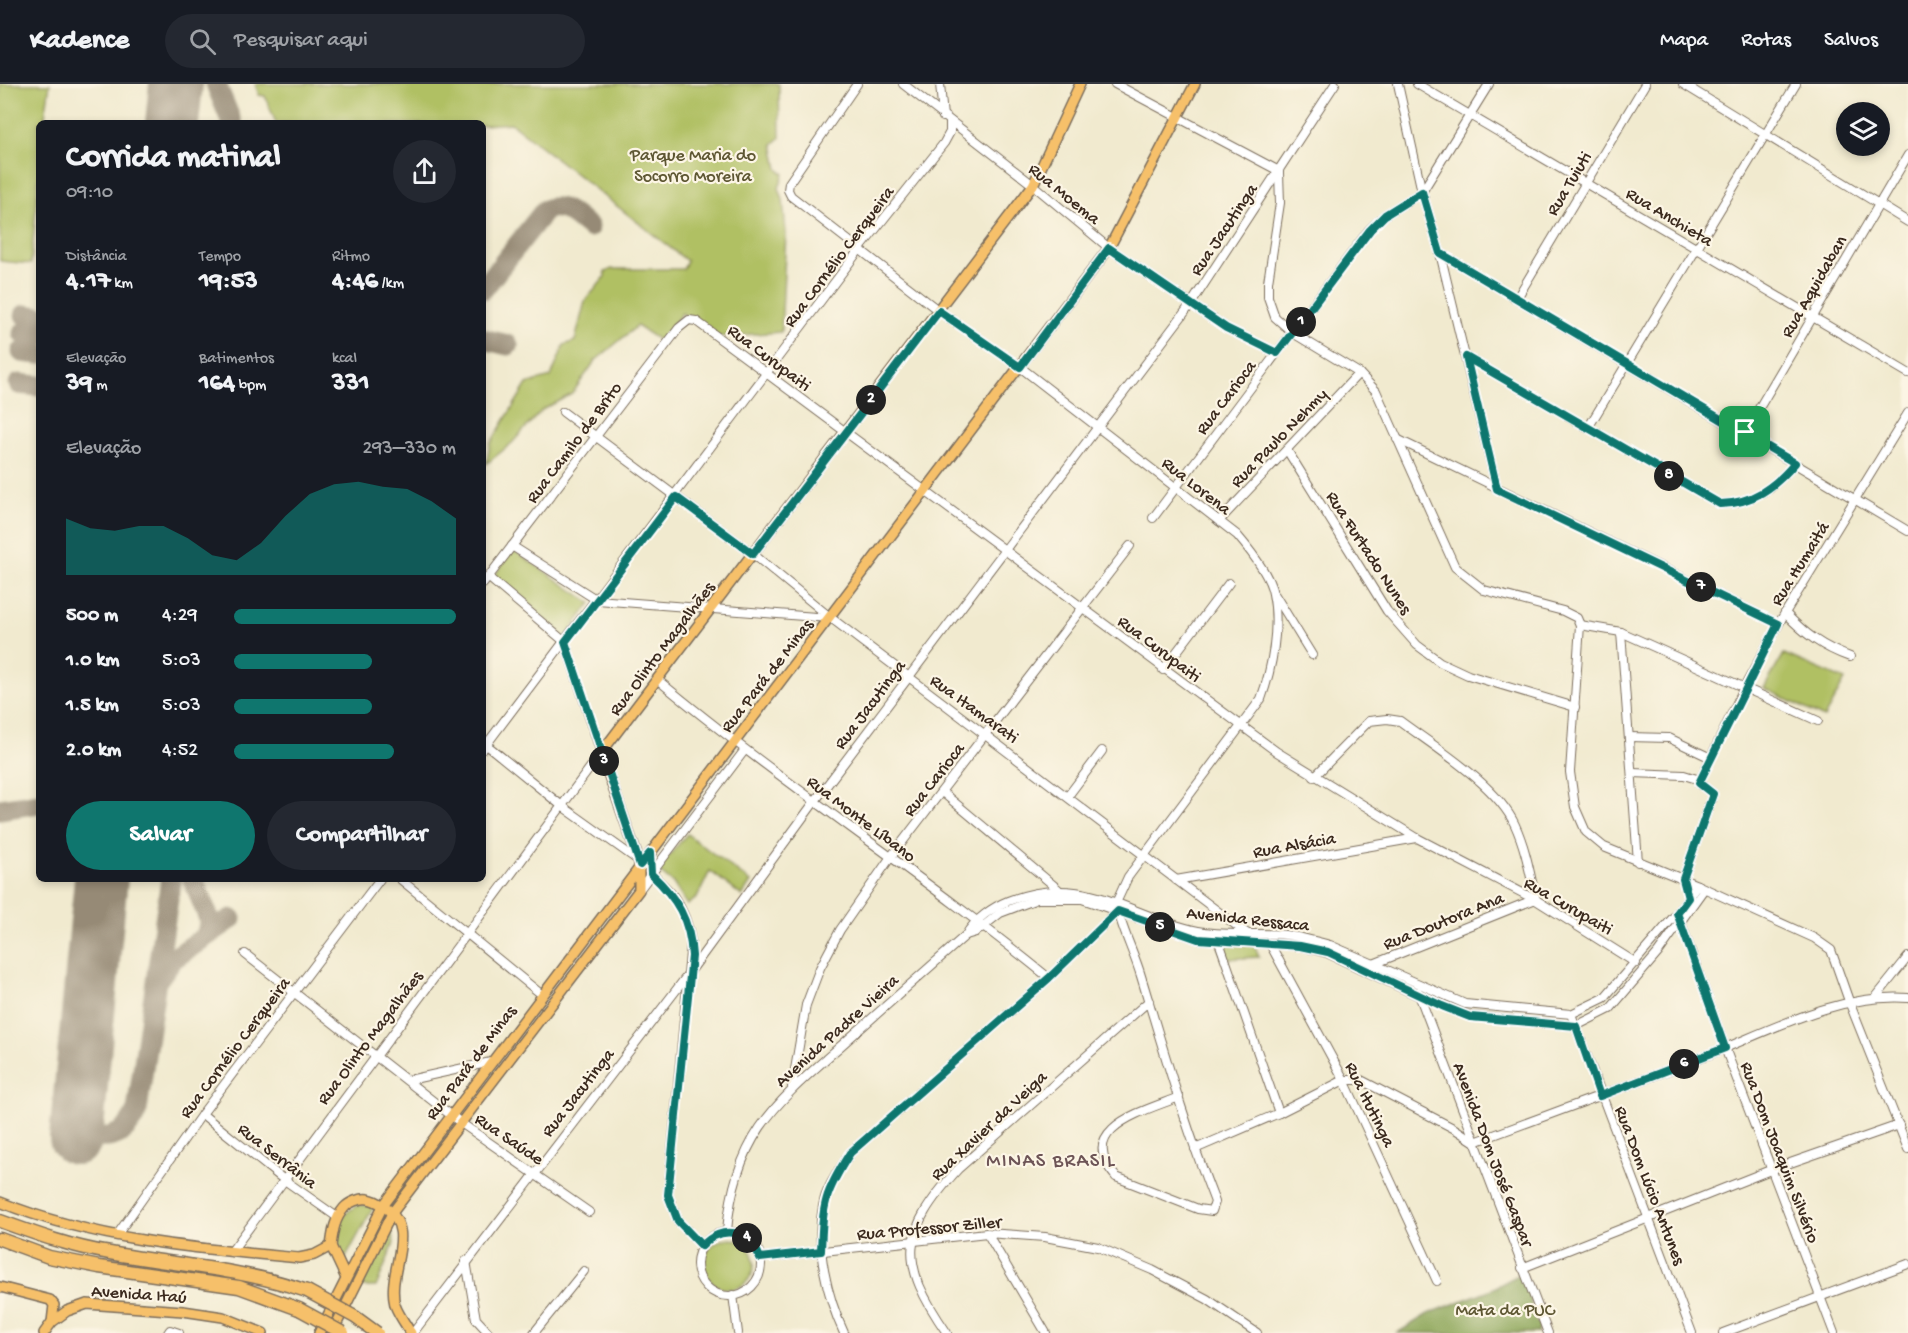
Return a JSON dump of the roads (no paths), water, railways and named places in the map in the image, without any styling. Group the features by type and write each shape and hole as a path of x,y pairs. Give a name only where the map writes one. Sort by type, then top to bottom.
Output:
{"highway":[{"path":"0,1221 57,1242 109,1253 242,1273 307,1291 355,1317 377,1333"},
{"path":"0,1239 49,1257 99,1267 239,1287 299,1309 343,1333"}],"main road":[{"name":"Rua Olinto Magalhães","path":"601,753 1033,185 1080,84"},
{"name":"Rua Pará de Minas","path":"318,1332 383,1206 640,863 831,618 1109,248 1195,84"},
{"path":"601,753 640,863 639,890"},
{"name":"Rua Pará de Minas","path":"332,1333 392,1213 639,890"},
{"path":"345,1276 331,1246 337,1218 345,1206 362,1198 373,1200 392,1213 402,1232 402,1243 393,1278 395,1306 412,1333"},
{"path":"0,1202 65,1223 117,1235 231,1252 299,1258 314,1255 331,1246"},
{"path":"0,1287 50,1300 54,1305 52,1322 44,1333"},
{"name":"Avenida Itaú","path":"52,1322 68,1311 87,1304 183,1311 223,1317 264,1333"}],"street":[{"name":"Rua Lorena","path":"857,84 789,183 788,190 791,196 939,311 1020,367 1237,535 1252,553 1273,593 1271,672 1261,699 1128,877 1117,907"},
{"name":"Rua Moema","path":"903,84 946,120 1033,185 1109,248 1226,328 1277,353"},
{"path":"940,84 946,120"},
{"path":"1115,84 1279,171 1280,203 1268,282 1268,297 1275,317 1293,333 1359,373 1376,391 1449,560 1455,567 1484,590 1573,615 1580,625 1570,772 1572,794 1579,818 1596,841 1638,862 1700,886 1814,938 1831,950 1908,1149"},
{"name":"Rua Jacutinga","path":"412,1333 690,972 815,801 1191,304 1335,84"},
{"path":"1398,84 1422,192 1440,253 1497,489"},
{"name":"Rua Anchieta","path":"1417,84 1908,374"},
{"path":"1422,192 1489,84"},
{"name":"Rua Tuiuti","path":"1516,298 1644,84"},
{"path":"1683,84 1908,222"},
{"path":"1588,428 1796,84"},
{"name":"Rua Cornélio Cerqueira","path":"486,742 676,497 859,250 944,143 950,132 946,120"},
{"name":"Rua Aquidaban","path":"1745,432 1908,155"},
{"name":"Rua Carioca","path":"1153,518 1370,230 1385,215 1422,192"},
{"path":"1263,196 1280,203"},
{"path":"1440,253 1745,432 1908,531"},
{"name":"Rua Curupaiti","path":"689,320 696,321 1006,550 1163,670 1314,777 1417,838 1534,900 1636,963"},
{"name":"Rua Camilo de Brito","path":"486,579 679,328 689,320"},
{"path":"1466,357 1720,504 1736,504 1769,490 1795,463"},
{"name":"Rua Paulo Nehmy","path":"1219,521 1359,373"},
{"name":"Rua Itamarati","path":"563,412 753,554 909,678 1146,855 1250,939"},
{"name":"Rua Humaitá","path":"1700,780 1778,624 1908,413"},
{"path":"1397,439 1778,624"},
{"name":"Rua Furtado Nunes","path":"1287,450 1387,611 1417,645 1440,662 1468,675 1575,707"},
{"path":"512,546 597,600 831,618"},
{"name":"Rua Carioca","path":"792,1088 806,1005 820,968 840,930 890,858 987,735 1130,546"},
{"path":"486,581 565,642 601,753"},
{"path":"1163,670 1229,583"},
{"path":"1273,593 1312,655"},
{"path":"1785,612 1806,636 1825,648 1850,657"},
{"path":"1580,625 1621,632 1818,721"},
{"path":"1621,632 1638,862"},
{"name":"Rua Monte Líbano","path":"658,680 744,751 981,923 1049,978"},
{"path":"1314,777 1370,721 1387,719 1400,722 1486,787 1514,822 1526,851 1534,900"},
{"path":"1629,737 1669,738 1711,758"},
{"path":"486,747 640,863"},
{"name":"Rua Pará de Minas","path":"639,890 744,751"},
{"path":"1068,796 1102,751"},
{"name":"Rua Olinto Magalhães","path":"231,1252 601,753"},
{"path":"1632,773 1684,775 1700,780 1699,785 1713,793 1683,879 1688,898"},
{"path":"942,792 1058,889"},
{"name":"Rua Alsácia","path":"1176,879 1417,838"},
{"path":"650,853 651,874 674,897 688,923 692,956 668,1195 678,1221 702,1246"},
{"name":"Rua Cornélio Cerqueira","path":"117,1235 202,1114 378,882"},
{"path":"404,882 542,994"},
{"path":"1571,1014 1604,998 1700,886"},
{"path":"1576,1026 1610,1009 1681,922 1700,886"},
{"name":"Avenida Ressaca","path":"966,935 1001,903 1032,892 1058,889 1079,891 1168,930 1219,942 1286,935 1306,939 1330,945 1465,1004 1571,1014"},
{"name":"Avenida Ressaca","path":"981,923 1010,908 1048,897 1082,899 1117,907 1174,925 1270,944 1300,946 1328,952 1417,995 1470,1017 1576,1026"},
{"name":"Rua Doutora Ana","path":"1368,972 1372,964 1534,900"},
{"path":"844,1333 834,1305 821,1251 823,1206 832,1182 850,1153 1049,978 1117,907 1149,1001 1179,1097 1195,1149 1215,1202 1212,1211 1198,1209 1116,1177 1107,1166 1102,1148 1110,1129 1118,1122 1179,1097"},
{"name":"Rua Dom Joaquim Silvério","path":"1677,913 1725,1048 1834,1333"},
{"path":"1215,933 1279,1113"},
{"name":"Avenida Padre Vieira","path":"728,1231 730,1199 743,1157 763,1122 792,1088 966,935"},
{"name":"Rua Itutinga","path":"1270,944 1344,1080 1437,1281"},
{"name":"Rua Saúde","path":"245,954 461,1122 589,1212"},
{"path":"1876,997 1908,957"},
{"path":"1417,995 1420,985"},
{"name":"Avenida Dom José Gaspar","path":"1417,995 1548,1333"},
{"path":"1195,1149 1279,1113 1344,1080 1361,1080 1455,1129 1475,1142 1813,1013 1876,997 1908,998"},
{"name":"Rua Xavier da Veiga","path":"947,1333 926,1302 914,1273 912,1243 919,1219 932,1198 958,1169 1149,1001"},
{"name":"Rua Dom Lúcio Antunes","path":"1571,1014 1600,1096 1692,1333"},
{"path":"409,1080 491,1062"},
{"name":"Rua Serrânia","path":"202,1114 283,1179 337,1218"},
{"path":"1522,1268 1773,1169 1899,1125"},
{"path":"728,1231 749,1238 760,1258 757,1278 743,1292 721,1295 710,1290 702,1281 697,1270 697,1258 702,1246 717,1233 728,1231"},
{"path":"987,1233 1047,1333"},
{"name":"Rua Professor Ziller","path":"760,1258 987,1233 1045,1237 1098,1248 1152,1270 1207,1299 1257,1333"},
{"path":"466,1261 476,1319 489,1333"},
{"path":"1723,1333 1908,1264"},
{"path":"534,1333 584,1270"},
{"path":"733,1295 738,1333"},
{"path":"169,1332 179,1333"}],"district":[{"name":"MINAS BRASIL","path":"1051,1159"}],"park label":[{"name":"Parque Maria do Socorro Moreira","path":"693,164"},
{"name":"Mata da PUC","path":"1505,1309"}]}
